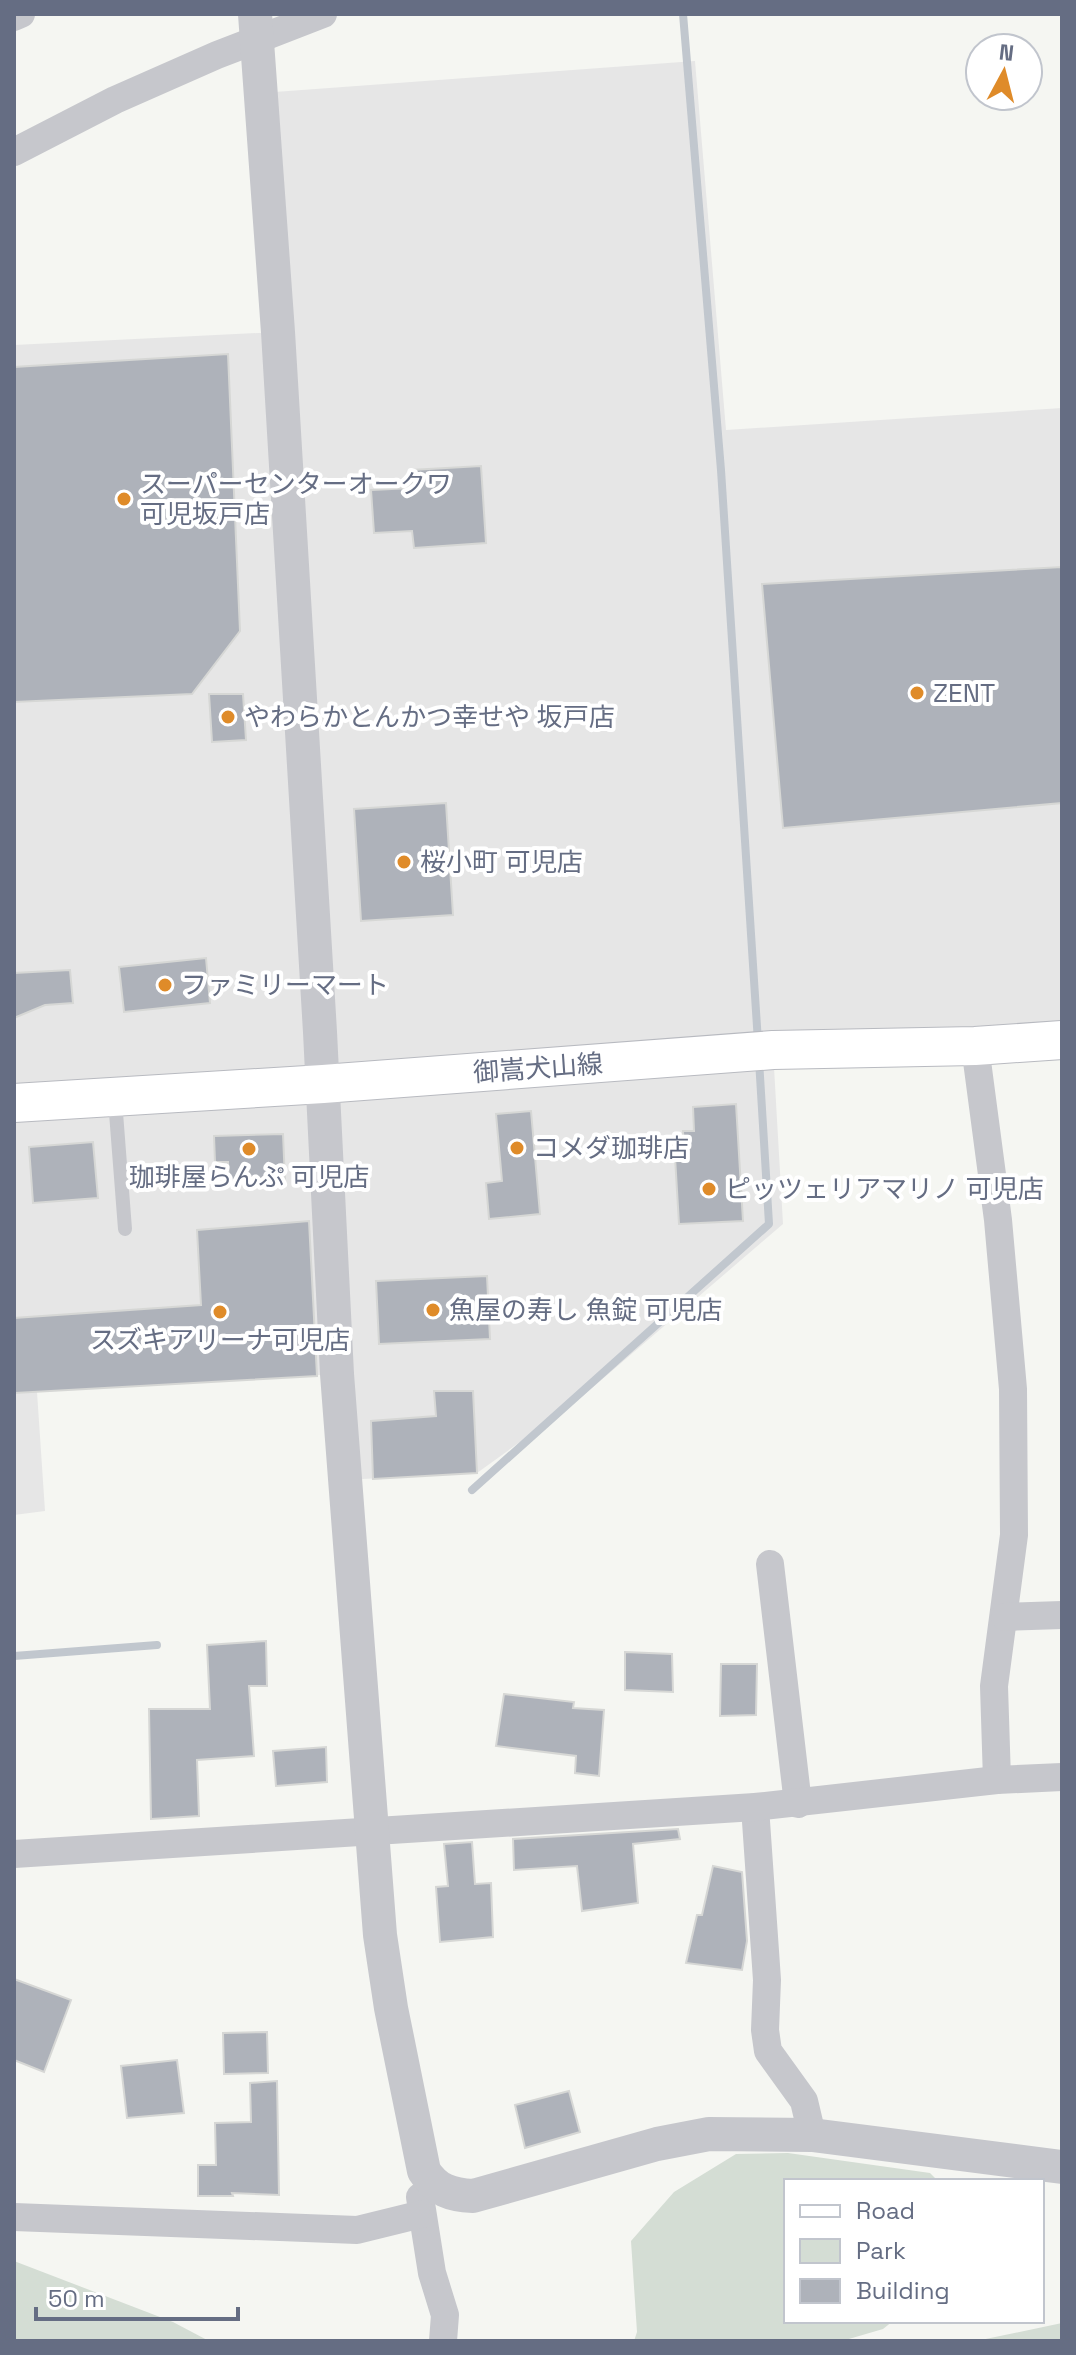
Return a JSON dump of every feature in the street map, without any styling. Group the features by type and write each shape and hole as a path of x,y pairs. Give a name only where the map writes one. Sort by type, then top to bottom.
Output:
{"main road":[{"name":"御嵩犬山線","path":"14,1103 323,1084 759,1051 975,1046 1062,1040"}],"street":[{"path":"14,17 21,14"},
{"path":"14,152 115,100 217,55 255,28 323,14"},
{"path":"255,28 278,332 323,1084 337,1374 380,1935 391,2008 424,2171 432,2273 445,2315 443,2341"},
{"path":"975,1046 998,1220 1013,1389 1014,1535 994,1686 997,1780"},
{"path":"770,1564 798,1804"},
{"path":"1005,1617 1062,1615"},
{"path":"14,1854 798,1804 997,1780 1062,1777"},
{"path":"755,1807 767,1980 765,2030 768,2051 804,2101 812,2135"},
{"path":"14,2217 357,2230 426,2198 473,2196 657,2144 709,2134 812,2135 1062,2167"}],"lane":[{"path":"115,1095 125,1229"}],"shaded area":[{"path":"695,61 726,430 1062,408 1062,1036 773,1050 783,1224 578,1400 477,1473 344,1480 336,1374 37,1392 45,1511 14,1515 14,345 278,332 261,93"}],"green space":[{"path":"788,2153 930,2173 936,2179 784,2179 784,2323 890,2323 883,2329 842,2341 634,2341 637,2332 631,2241 674,2192 736,2154"},
{"path":"14,2261 173,2322 209,2341 14,2341"},
{"path":"1062,2323 1062,2341 976,2341"}],"building":[{"name":"スーパーセンターオークワ 可児坂戸店","path":"228,354 240,631 192,694 14,702 14,367"},
{"path":"481,466 486,543 414,548 412,531 374,533 371,490 412,488 411,470"},
{"name":"ZENT","path":"1062,567 1062,803 783,828 762,584"},
{"name":"やわらかとんかつ幸せや 坂戸店","path":"209,694 243,694 246,740 212,742"},
{"name":"桜小町 可児店","path":"446,803 453,915 361,921 354,809"},
{"name":"ファミリーマート","path":"206,958 210,1003 124,1012 119,967"},
{"path":"70,970 73,1003 45,1005 14,1018 14,973"},
{"name":"ピッツェリアマリノ 可児店","path":"736,1104 743,1221 679,1224 675,1157 684,1157 683,1131 694,1131 693,1107"},
{"name":"コメダ珈琲店","path":"531,1111 540,1214 489,1219 486,1183 502,1181 496,1114"},
{"name":"珈琲屋らんぷ 可児店","path":"283,1134 285,1181 229,1183 228,1162 215,1162 214,1136"},
{"path":"93,1142 98,1198 33,1203 29,1147"},
{"name":"スズキアリーナ可児店","path":"309,1221 317,1376 15,1393 14,1318 201,1305 197,1230"},
{"name":"魚屋の寿し 魚錠 可児店","path":"487,1276 490,1339 379,1344 376,1281"},
{"path":"434,1391 473,1391 477,1473 373,1479 371,1421 436,1416"},
{"path":"266,1641 267,1686 249,1686 254,1756 197,1760 199,1816 151,1819 149,1709 210,1709 207,1645"},
{"path":"625,1652 672,1654 673,1692 625,1690"},
{"path":"721,1664 757,1664 756,1715 720,1716"},
{"path":"504,1694 574,1702 573,1708 604,1710 599,1776 575,1773 576,1756 496,1746"},
{"path":"326,1747 327,1782 276,1786 273,1751"},
{"path":"678,1829 680,1839 633,1844 638,1903 582,1911 577,1866 514,1870 513,1839"},
{"path":"472,1842 475,1884 491,1883 493,1937 440,1942 436,1887 448,1886 444,1844"},
{"path":"713,1866 742,1872 747,1941 742,1970 686,1963 697,1915 702,1915"},
{"path":"14,1979 71,2000 44,2072 14,2060"},
{"path":"267,2032 268,2073 224,2074 223,2033"},
{"path":"177,2060 184,2113 127,2118 121,2066"},
{"path":"277,2081 279,2195 232,2193 233,2196 198,2196 198,2165 216,2165 215,2123 251,2122 250,2083"},
{"path":"569,2091 580,2132 525,2148 515,2105"}],"waterway":[{"path":"683,14 721,470 758,1042"},
{"path":"472,1490 769,1224 759,1060"},
{"path":"14,1656 157,1645"}],"place":[{"name":"スーパーセンターオークワ 可児坂戸店","path":"124,499"},
{"name":"ZENT","path":"917,693"},
{"name":"やわらかとんかつ幸せや 坂戸店","path":"228,717"},
{"name":"桜小町 可児店","path":"404,862"},
{"name":"ファミリーマート","path":"165,985"},
{"name":"コメダ珈琲店","path":"517,1148"},
{"name":"珈琲屋らんぷ 可児店","path":"249,1149"},
{"name":"ピッツェリアマリノ 可児店","path":"709,1189"},
{"name":"魚屋の寿し 魚錠 可児店","path":"433,1310"},
{"name":"スズキアリーナ可児店","path":"220,1312"}]}
